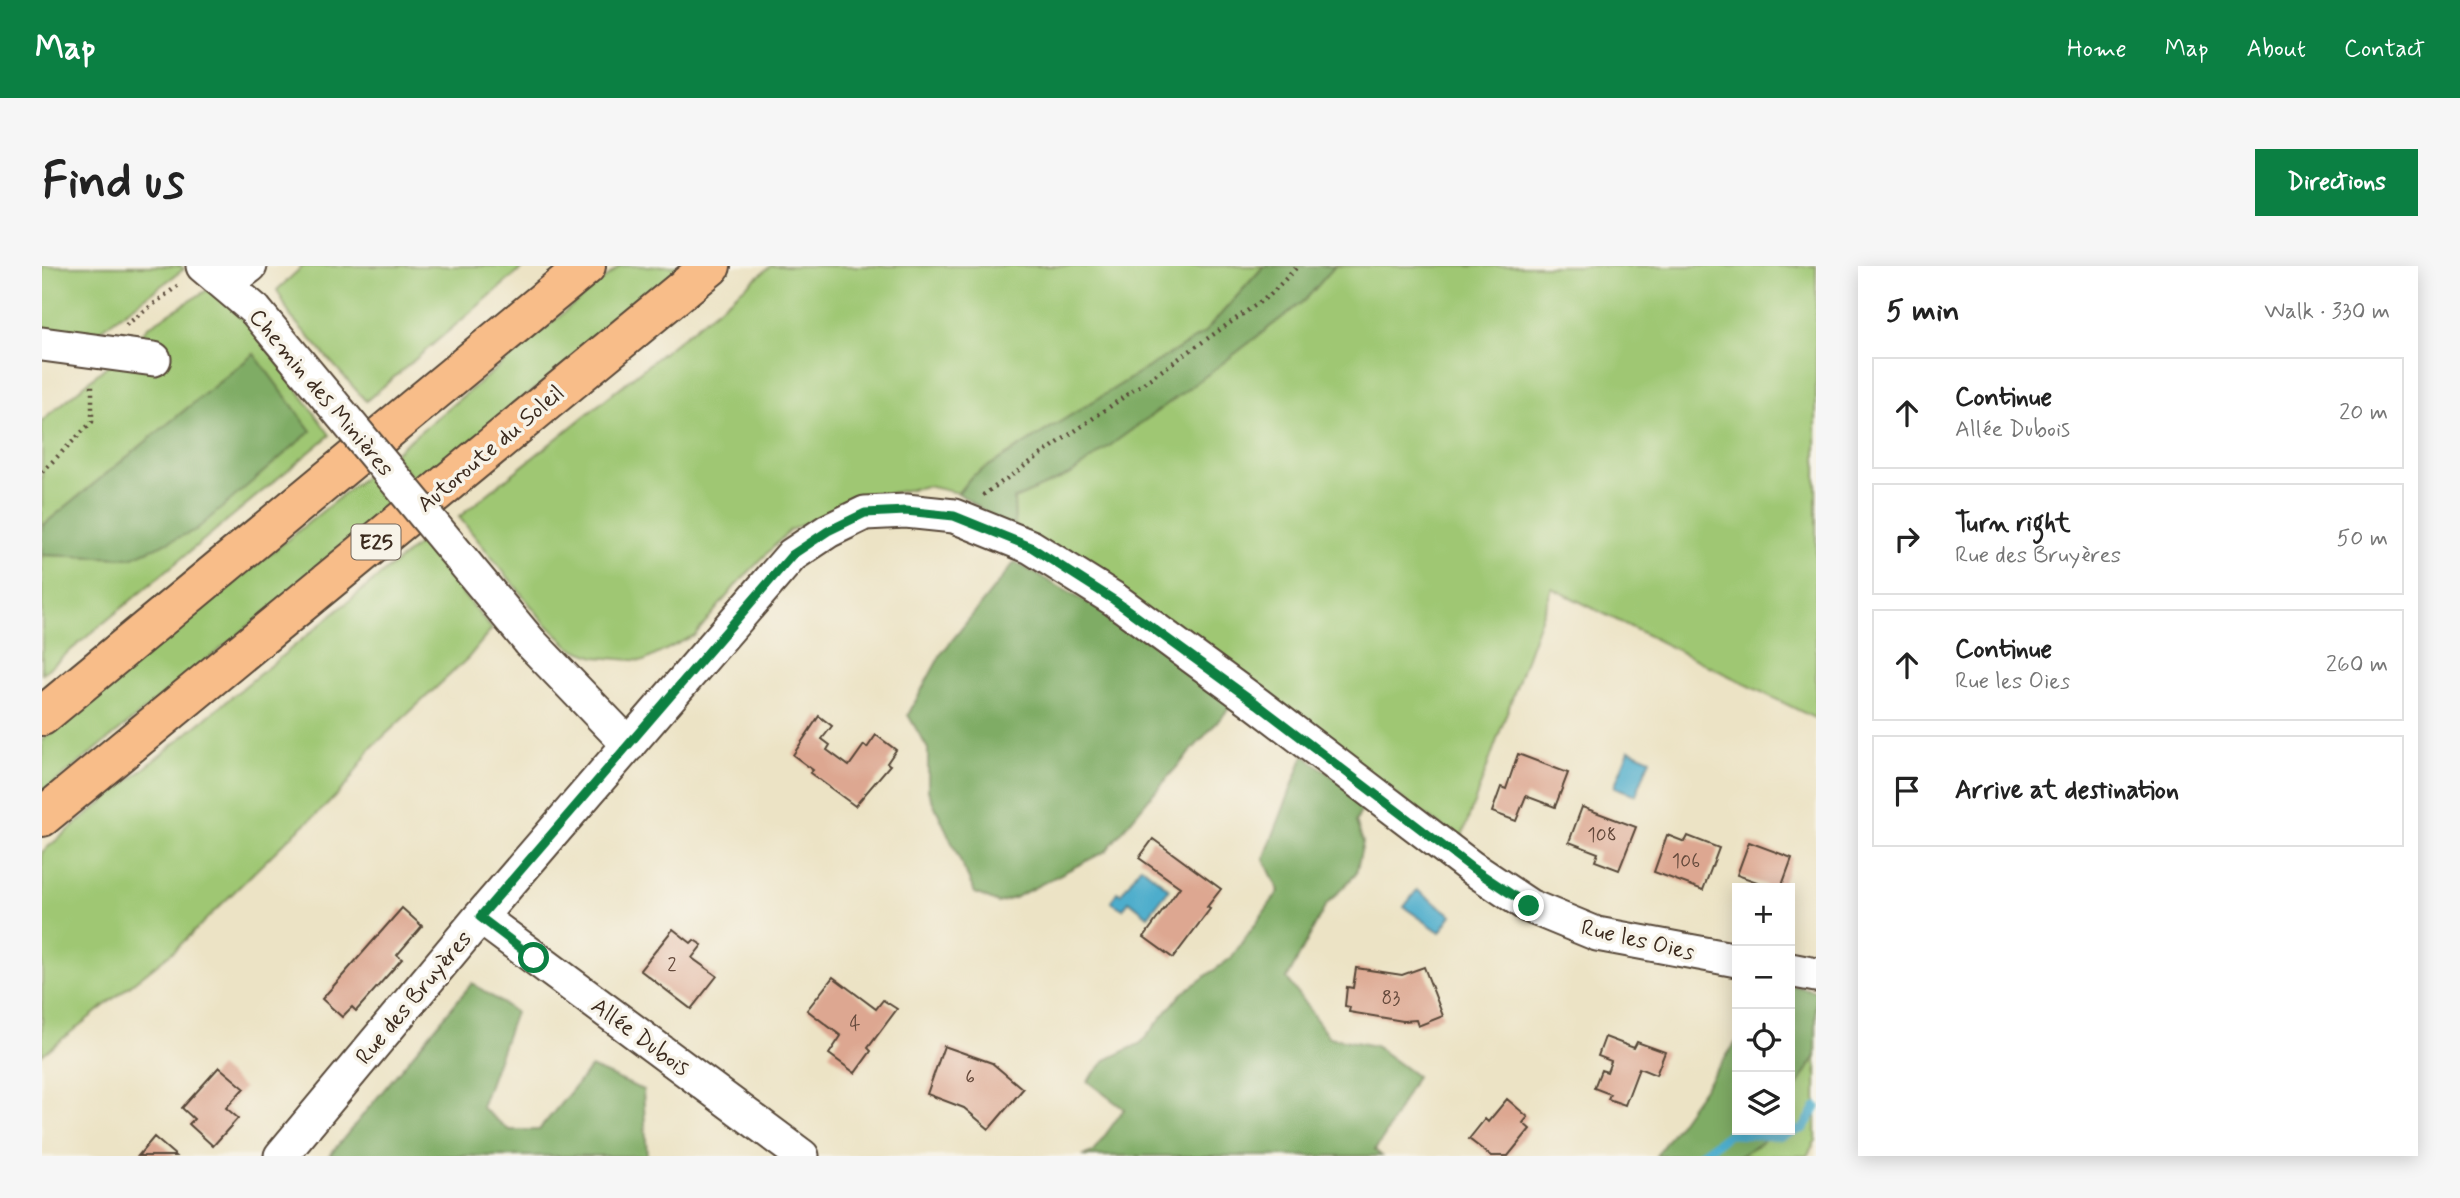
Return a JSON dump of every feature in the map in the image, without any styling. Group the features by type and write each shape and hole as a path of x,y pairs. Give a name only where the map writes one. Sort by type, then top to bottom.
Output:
{"highway":[{"path":"42,716 586,266"},
{"name":"Autoroute du Soleil","path":"42,817 711,266"}],"street":[{"name":"Chemin des Minières","path":"215,275 255,310 530,642 629,745"},
{"path":"42,344 153,359"},
{"name":"Rue les Oies","path":"629,745 792,555 828,531 865,513 906,511 954,516 1031,547 1114,600 1257,704 1472,868 1529,906 1597,934 1732,959"},
{"name":"Rue des Bruyères","path":"281,1156 480,917 629,745"},
{"name":"Allée Dubois","path":"480,917 802,1156"},
{"path":"1795,971 1816,975"}],"path":[{"path":"954,516 1270,295 1297,266"},
{"path":"42,472 92,422 93,351 215,275"}],"green space":[{"path":"42,266 180,266 184,269 85,341 42,335"},
{"path":"303,266 525,266 366,401 291,317 277,290"},
{"path":"620,266 686,266 417,485 393,454"},
{"path":"771,266 1264,266 1204,333 971,477 958,493 927,486 860,499 790,530 736,585 695,635 644,661 595,657 571,648 545,623 459,517"},
{"path":"1264,266 1335,266 1306,299 1071,474 1014,499 1015,532 958,493 971,477 1204,333"},
{"path":"1335,266 1816,266 1816,719 1552,588 1461,839 1015,532 1014,499 1071,474 1306,299"},
{"path":"209,289 234,302 330,435 42,674 42,555 131,558 311,431 254,354 42,526 42,421 128,348 149,326"},
{"path":"254,354 311,431 196,530 131,558 42,555 42,526"},
{"path":"373,470 401,503 42,793 42,740"},
{"path":"420,543 492,629 468,658 371,748 347,784 326,806 288,839 176,949 42,1055 42,852"},
{"path":"1015,562 1127,625 1235,702 1106,851 1014,898 998,903 975,893 928,791 928,749 908,715 941,654"},
{"path":"1304,755 1365,801 1356,822 1363,842 1356,874 1326,905 1287,979 1329,1037 1375,1046 1416,1076 1375,1150 1382,1156 1082,1156 1093,1152 1124,1109 1087,1081 1106,1060 1141,1043 1181,994 1231,958 1279,891 1264,859"},
{"path":"472,983 515,1012 481,1107 509,1130 539,1130 591,1067 643,1090 647,1156 329,1156"},
{"path":"1795,986 1816,991 1816,1056 1795,1090"},
{"path":"1732,1048 1732,1135 1767,1135 1762,1142 1739,1156 1656,1156"},
{"path":"1816,1056 1816,1140 1807,1156 1739,1156 1762,1142 1767,1135 1795,1135 1795,1090"}],"water":[{"path":"1629,750 1650,759 1636,795 1614,787"},
{"path":"1141,866 1169,889 1148,916 1129,901 1123,909 1111,902 1117,892 1121,894"},
{"path":"1417,890 1452,915 1440,932 1404,907"}],"building":[{"path":"819,716 832,726 822,739 830,745 827,750 849,766 864,745 867,748 876,735 896,750 887,763 890,765 855,806 810,773 813,770 793,755"},
{"path":"1518,754 1568,773 1555,807 1526,796 1516,821 1492,812 1501,787 1506,789"},
{"path":"1582,807 1636,827 1619,870 1595,861 1598,853 1569,842"},
{"path":"1667,835 1685,842 1688,836 1719,848 1703,890 1654,872"},
{"path":"1153,839 1221,889 1207,907 1210,909 1173,958 1144,937 1180,887 1139,858"},
{"path":"1749,842 1792,858 1783,883 1760,883 1737,875"},
{"path":"402,908 422,926 397,955 402,959 356,1011 352,1007 342,1017 322,999"},
{"path":"673,929 691,943 694,940 702,945 692,958 717,976 691,1009 640,970"},
{"path":"1424,967 1443,1016 1418,1026 1416,1020 1403,1021 1349,1012 1350,1007 1345,1006 1347,987 1353,988 1356,968 1402,975"},
{"path":"833,977 876,1009 883,1000 897,1009 868,1048 871,1051 855,1073 829,1054 841,1036 807,1010"},
{"path":"1605,1037 1634,1048 1637,1042 1665,1052 1656,1075 1639,1068 1625,1105 1608,1099 1610,1094 1594,1088 1601,1070 1607,1072 1611,1061 1598,1056"},
{"path":"944,1046 992,1063 1023,1089 989,1129 964,1108 927,1094"},
{"path":"219,1067 244,1088 226,1108 238,1118 213,1146 189,1124 194,1119 182,1108"},
{"path":"1507,1099 1528,1117 1523,1123 1530,1129 1508,1156 1491,1156 1469,1139 1485,1119 1488,1122"},
{"path":"154,1137 176,1156 138,1156"}],"waterway":[{"path":"1698,1156 1729,1134 1781,1136 1804,1128 1816,1107"}],"route":[{"path":"534,958 480,917 792,555 828,531 865,513 906,511 954,516 1031,547 1114,600 1257,704 1472,868 1529,906"}]}
